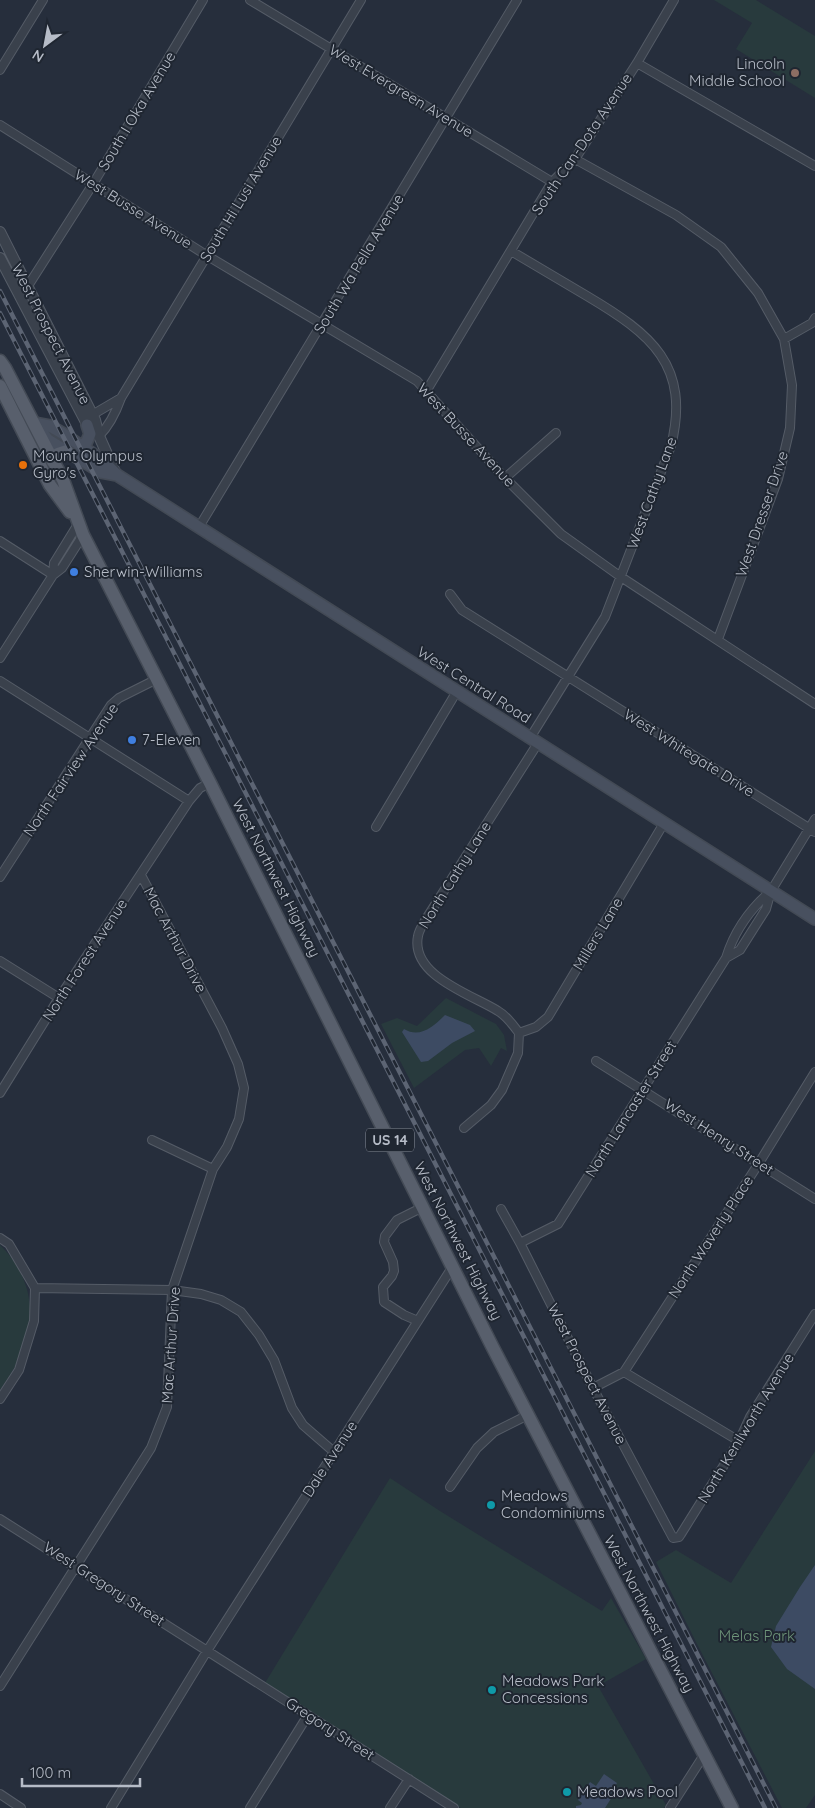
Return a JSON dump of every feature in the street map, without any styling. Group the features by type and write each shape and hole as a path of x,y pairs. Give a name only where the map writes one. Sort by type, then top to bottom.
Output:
{"main road":[{"name":"West Northwest Highway","path":"0,360 63,480 81,529 423,1207 704,1755"},
{"name":"West Northwest Highway","path":"0,386 50,485 81,529"},
{"name":"West Central Road","path":"0,402 34,423 48,440 100,472 117,476"},
{"path":"81,446 86,442 90,434 89,420"},
{"name":"West Central Road","path":"34,423 50,426 102,460 117,476 815,919"},
{"path":"54,462 58,454 67,451"},
{"name":"US 14","path":"704,1755 732,1808"}],"street":[{"path":"0,70 43,0"},
{"name":"South I Oka Avenue","path":"19,295 28,287 93,184 203,0"},
{"name":"West Evergreen Avenue","path":"250,0 552,182"},
{"name":"South Hi Lusi Avenue","path":"99,436 107,428 121,398 361,0"},
{"name":"South Wa Pella Avenue","path":"200,527 517,0"},
{"name":"South Can-Dota Avenue","path":"427,390 552,182 575,159 637,63 674,0"},
{"path":"637,63 815,166"},
{"name":"West Busse Avenue","path":"0,125 206,255 418,381 505,478 561,534 621,576 815,704"},
{"name":"West Dresser Drive","path":"575,159 676,215 721,247 758,293 784,339 792,384 790,428 778,479 718,639"},
{"name":"West Prospect Avenue","path":"0,232 28,287 89,420"},
{"name":"West Cathy Lane","path":"511,251 634,326 653,344 665,361 672,378 678,406 671,446 605,617 568,677"},
{"name":"West Prospect Avenue","path":"0,258 99,436 117,476"},
{"path":"784,339 812,323 815,318"},
{"name":"South Hi Lusi Avenue","path":"89,420 121,398"},
{"path":"505,478 556,433"},
{"path":"0,658 52,574 54,562 81,529"},
{"path":"0,541 52,574"},
{"name":"West Whitegate Drive","path":"450,594 462,610 812,830"},
{"name":"North Cathy Lane","path":"520,1033 498,1011 454,990 441,980 420,956 418,936 426,919 534,741 568,677"},
{"name":"North Fairview Avenue","path":"0,877 114,702 157,679"},
{"path":"0,681 189,801"},
{"path":"376,827 457,692"},
{"name":"North Forest Avenue","path":"0,1093 59,998 189,801 196,792 210,783"},
{"path":"771,891 812,830 815,820"},
{"name":"Millers Lane","path":"520,1033 536,1027 548,1017 664,823"},
{"name":"Mac Arthur Drive","path":"0,1686 152,1448 167,1406 172,1290 213,1169 227,1147 239,1119 244,1088 238,1064 222,1028 141,875"},
{"name":"North Lancaster Street","path":"520,1243 558,1224 726,958 732,940 757,903 771,891"},
{"name":"North Lancaster Street","path":"726,958 740,950 766,909 771,891"},
{"path":"0,961 59,998"},
{"path":"464,1128 491,1105 502,1090 518,1053 520,1033"},
{"name":"West Henry Street","path":"596,1061 815,1199"},
{"name":"North Waverly Place","path":"593,1388 624,1372 759,1163 815,1072"},
{"path":"152,1140 213,1169"},
{"path":"418,1321 404,1315 384,1302 383,1287 394,1271 393,1262 384,1242 385,1236 397,1220 423,1207"},
{"name":"West Prospect Avenue","path":"501,1209 673,1538"},
{"path":"0,1238 9,1244 35,1288 34,1321 19,1370 0,1399"},
{"name":"Dale Avenue","path":"111,1808 207,1651 453,1266"},
{"path":"35,1288 172,1290 201,1294 222,1300 241,1312 259,1335 274,1360 292,1408 303,1425 334,1452"},
{"name":"North Kenilworth Avenue","path":"673,1538 681,1534 740,1441 750,1417 815,1314"},
{"path":"624,1372 740,1441"},
{"path":"450,1488 477,1448 494,1432 528,1415"},
{"name":"West Gregory Street","path":"0,1518 207,1651"},
{"name":"Gregory Street","path":"207,1651 454,1808"},
{"path":"250,1808 308,1715"},
{"path":"670,1808 704,1755"},
{"path":"390,1808 408,1779"},
{"path":"0,1794 21,1808"}],"green space":[{"name":"Lincoln Middle School","path":"714,0 756,0 815,36 815,98 736,49 752,23"},
{"path":"446,998 496,1024 504,1035 507,1051 501,1048 491,1066 479,1048 465,1050 414,1088 381,1024 397,1018 417,1026"},
{"path":"0,1245 19,1269 25,1283 29,1298 30,1328 21,1357 0,1390"},
{"name":"Melas Park","path":"815,1451 815,1795 806,1808 782,1808 656,1562 676,1550 731,1583"},
{"path":"390,1478 602,1611 611,1598 646,1659 598,1686 666,1805 664,1808 461,1808 265,1683"}],"water":[{"path":"445,1015 470,1025 475,1031 452,1043 428,1061 421,1062 402,1032 404,1029 410,1032 421,1032"},
{"path":"815,1565 815,1689 787,1669 771,1647 776,1626"},
{"path":"604,1774 617,1783 610,1795 612,1797 605,1808 576,1808 576,1806 581,1805 582,1803 578,1800 590,1782 596,1786"}],"railway":[{"path":"0,291 776,1808"},
{"path":"0,313 765,1808"}],"place":[{"name":"Lincoln Middle School","path":"795,73"},
{"name":"Mount Olympus Gyro's","path":"23,465"},
{"name":"Sherwin-Williams","path":"74,572"},
{"name":"7-Eleven","path":"132,740"},
{"name":"Meadows Condominiums","path":"491,1505"},
{"name":"Meadows Park Concessions","path":"492,1690"},
{"name":"Meadows Pool","path":"567,1792"}]}
